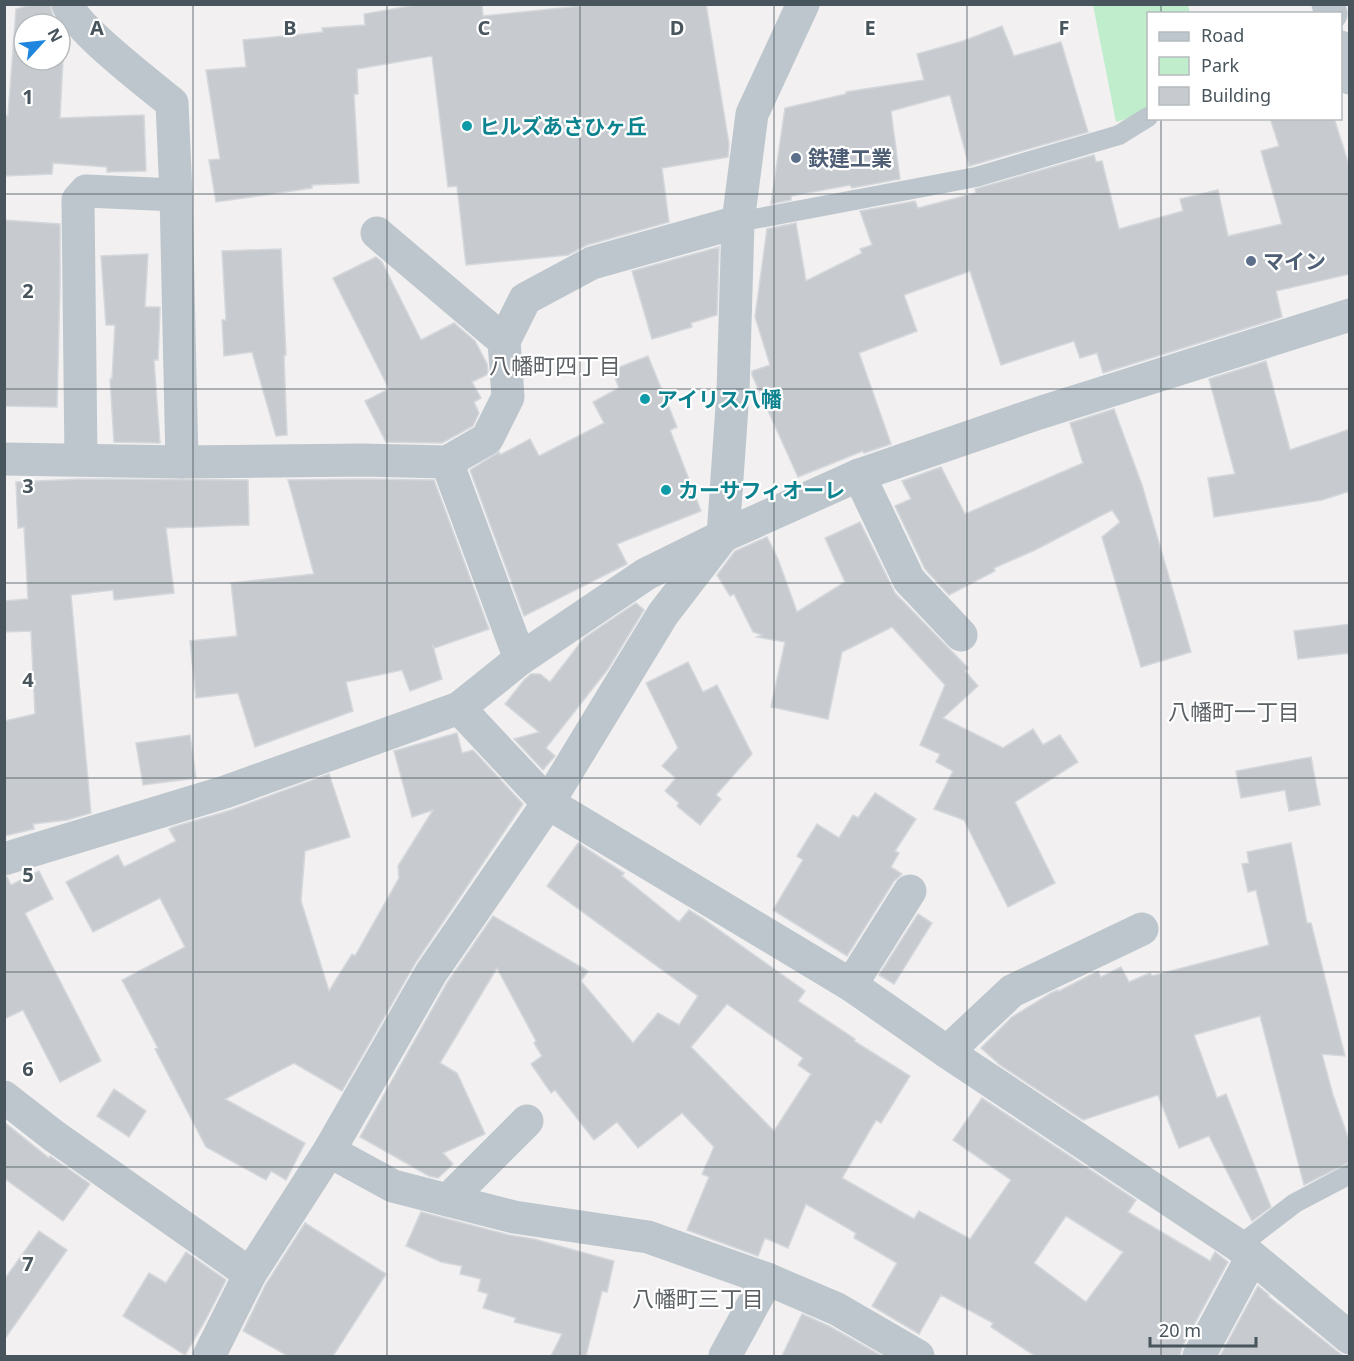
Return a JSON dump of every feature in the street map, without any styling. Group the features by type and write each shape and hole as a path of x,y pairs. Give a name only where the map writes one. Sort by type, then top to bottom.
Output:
{"street":[{"path":"68,4 70,11 96,39 172,103 182,462"},
{"path":"209,1356 250,1274 329,1151 431,973 548,803 663,614 723,536 733,392 738,222 752,114 803,4"},
{"path":"1342,50 1350,78"},
{"path":"81,459 78,200 86,191 176,195"},
{"path":"4,459 447,462 487,439 508,398 504,341 525,299 592,263 738,222"},
{"path":"377,233 504,341"},
{"path":"4,859 225,792 459,708 520,659 646,574 723,536 859,475 1039,413 1350,315"},
{"path":"447,462 520,659"},
{"path":"859,475 909,580 961,635"},
{"path":"459,708 548,803 851,985 947,1052 1245,1251 1350,1338"},
{"path":"851,985 910,891"},
{"path":"947,1052 1012,991 1142,929"},
{"path":"4,1097 54,1136 250,1274"},
{"path":"448,1200 527,1121"},
{"path":"329,1151 393,1186 514,1217 648,1237 767,1279 837,1309 904,1353"},
{"path":"1199,1356 1245,1251"},
{"path":"725,1356 767,1279"}],"lane":[{"path":"738,222 976,177 1119,135 1147,118"},
{"path":"1245,1251 1295,1203 1350,1174"}],"green space":[{"path":"1093,5 1188,5 1190,12 1147,12 1147,108 1143,114 1116,122"}],"building":[{"path":"34,4 50,4 52,12 16,12 16,9"},
{"path":"421,4 482,4 483,16 600,4 706,4 729,144 728,157 662,168 669,222 587,245 568,255 466,265 457,186 448,187 432,56 357,69 358,94 354,94 359,183 312,185 312,188 216,202 209,160 220,159 206,70 246,67 243,40 323,32 322,28 365,25 364,14"},
{"path":"1002,26 1014,56 1061,42 1088,132 969,166 950,95 891,111 900,179 791,196 791,200 771,204 785,108 846,94 846,92 924,80 917,54 963,41"},
{"path":"12,62 12,72 62,72 60,118 144,115 146,171 107,172 107,167 53,163 52,174 4,176 4,115 8,116"},
{"path":"1271,120 1335,120 1350,168 1350,274 1276,291 1282,317 1103,373 1097,353 1080,358 1074,341 1001,365 970,271 904,295 917,331 859,353 891,444 864,453 863,451 798,477 752,375 752,371 770,365 755,317 767,229 796,223 806,281 862,253 860,249 872,245 860,211 915,201 918,208 976,193 975,189 1094,155 1096,162 1102,161 1119,229 1183,211 1180,199 1218,190 1228,236 1282,224 1261,151 1279,146"},
{"path":"4,220 60,224 57,407 4,406"},
{"path":"719,247 717,315 691,323 692,327 652,339 632,271"},
{"path":"281,249 287,435 276,436 252,352 224,356 222,320 226,320 222,251"},
{"path":"148,254 145,307 160,307 158,360 154,360 160,443 114,442 110,379 112,379 115,325 106,325 101,256"},
{"path":"376,257 382,262 421,340 454,323 475,341 487,364 488,374 472,382 481,398 474,402 479,413 473,426 442,443 386,442 365,401 389,389 333,278"},
{"path":"648,356 677,427 670,430 701,511 617,544 627,564 524,616 470,470 499,452 500,455 530,439 539,456 604,423 593,402 619,388 612,370"},
{"path":"1266,361 1290,450 1350,429 1350,491 1322,500 1214,517 1208,478 1235,474 1209,379"},
{"path":"1114,409 1142,485 1191,652 1141,667 1102,537 1120,522 1112,510 1035,550 994,568 995,571 949,595 925,569 895,506 911,499 902,481 941,467 965,514 1083,463 1070,423"},
{"path":"81,479 248,480 249,525 166,528 174,593 114,600 113,590 71,595 91,813 67,820 33,824 34,829 4,836 4,721 35,714 31,631 4,632 4,601 28,599 24,527 18,528 16,482"},
{"path":"288,480 434,480 489,629 435,648 433,646 442,679 410,691 402,670 346,682 353,711 255,747 238,693 196,698 190,641 237,636 231,583 314,574"},
{"path":"860,522 895,593 968,668 965,671 978,686 943,718 1003,748 1033,729 1043,745 1060,735 1078,762 1015,802 1055,883 1008,907 964,820 934,809 953,771 936,762 940,754 920,745 945,685 892,627 842,652 828,719 771,707 785,642 757,637 762,635 753,632 734,594 730,596 717,575 735,551 767,537 778,559 797,612 845,582 825,538"},
{"path":"636,603 644,610 608,669 546,748 555,756 543,770 514,739 539,732 505,704 531,674 540,674 550,682 584,638"},
{"path":"1350,624 1350,653 1298,659 1294,631"},
{"path":"688,662 703,692 717,685 752,754 716,795 721,799 700,825 677,806 679,803 665,791 676,778 662,766 678,748 646,683"},
{"path":"457,733 462,753 473,750 523,804 416,962 342,1091 294,1063 225,1099 305,1143 286,1180 271,1171 266,1180 206,1147 122,980 185,947 160,898 93,932 66,882 118,855 124,867 176,841 169,829 173,827 231,810 329,774 350,837 305,851 301,901 329,991 352,954 355,956 399,878 398,866 433,810 412,817 394,751"},
{"path":"190,735 196,778 143,785 136,743"},
{"path":"1311,757 1320,805 1289,811 1285,790 1241,798 1236,771"},
{"path":"875,793 916,819 895,851 899,853 891,867 902,874 894,881 847,956 773,910 803,860 797,856 817,824 839,838 853,815 858,818"},
{"path":"578,843 624,873 622,876 679,922 689,910 702,918 805,991 798,1001 855,1039 854,1041 910,1076 881,1123 876,1120 842,1178 914,1219 919,1211 970,1239 1011,1180 953,1140 982,1098 1136,1200 1128,1212 1210,1261 1215,1252 1228,1262 1182,1347 1180,1356 1035,1356 991,1327 993,1323 941,1295 919,1334 872,1306 897,1263 854,1238 856,1233 806,1204 788,1248 765,1238 758,1256 687,1230 709,1177 702,1174 714,1147 682,1113 638,1148 617,1122 594,1140 555,1090 551,1093 531,1064 542,1056 497,968 440,1063 457,1073 485,1134 443,1153 453,1164 438,1178 429,1176 360,1137 447,983 493,916 588,971 581,981 633,1043 658,1013 679,1025 698,996 547,886","holes":["727,1004 803,1058 798,1065 811,1074 774,1131 691,1047","1066,1216 1123,1252 1086,1302 1034,1263"]},
{"path":"1291,843 1307,923 1311,923 1345,1056 1322,1054 1333,1095 1350,1143 1350,1162 1304,1185 1260,1016 1194,1035 1217,1098 1226,1094 1271,1207 1252,1221 1209,1136 1179,1148 1158,1095 1083,1120 1000,1065 981,1048 1012,1017 1051,993 1098,971 1101,977 1121,967 1129,982 1150,973 1152,976 1269,945 1256,890 1248,892 1242,864 1249,863 1247,852"},
{"path":"39,871 53,899 25,913 101,1061 60,1082 23,1010 4,1019 4,877 7,877 11,885"},
{"path":"918,914 932,923 894,984 879,975"},
{"path":"114,1089 146,1111 129,1137 97,1116"},
{"path":"4,1122 49,1158 50,1156 90,1184 63,1221 4,1178"},
{"path":"421,1212 614,1261 607,1292 602,1291 586,1356 551,1356 562,1334 514,1322 516,1318 483,1308 488,1294 478,1291 481,1279 460,1274 462,1266 441,1262 406,1246"},
{"path":"305,1223 386,1274 333,1356 288,1356 243,1331 266,1284"},
{"path":"39,1231 67,1250 4,1340 4,1280"},
{"path":"186,1252 226,1280 185,1355 123,1316 149,1273 166,1283"},
{"path":"1258,1286 1268,1296 1343,1356 1220,1356"},
{"path":"802,1314 829,1326 882,1356 782,1356"}],"place":[{"name":"ヒルズあさひヶ丘","path":"467,126"},
{"name":"鉄建工業","path":"796,158"},
{"name":"マイン","path":"1251,261"},
{"name":"アイリス八幡","path":"645,399"},
{"name":"カーサフィオーレ","path":"666,490"}],"district":[{"name":"八幡町四丁目","path":"555,365"},
{"name":"八幡町一丁目","path":"1234,711"},
{"name":"八幡町三丁目","path":"698,1298"}]}
